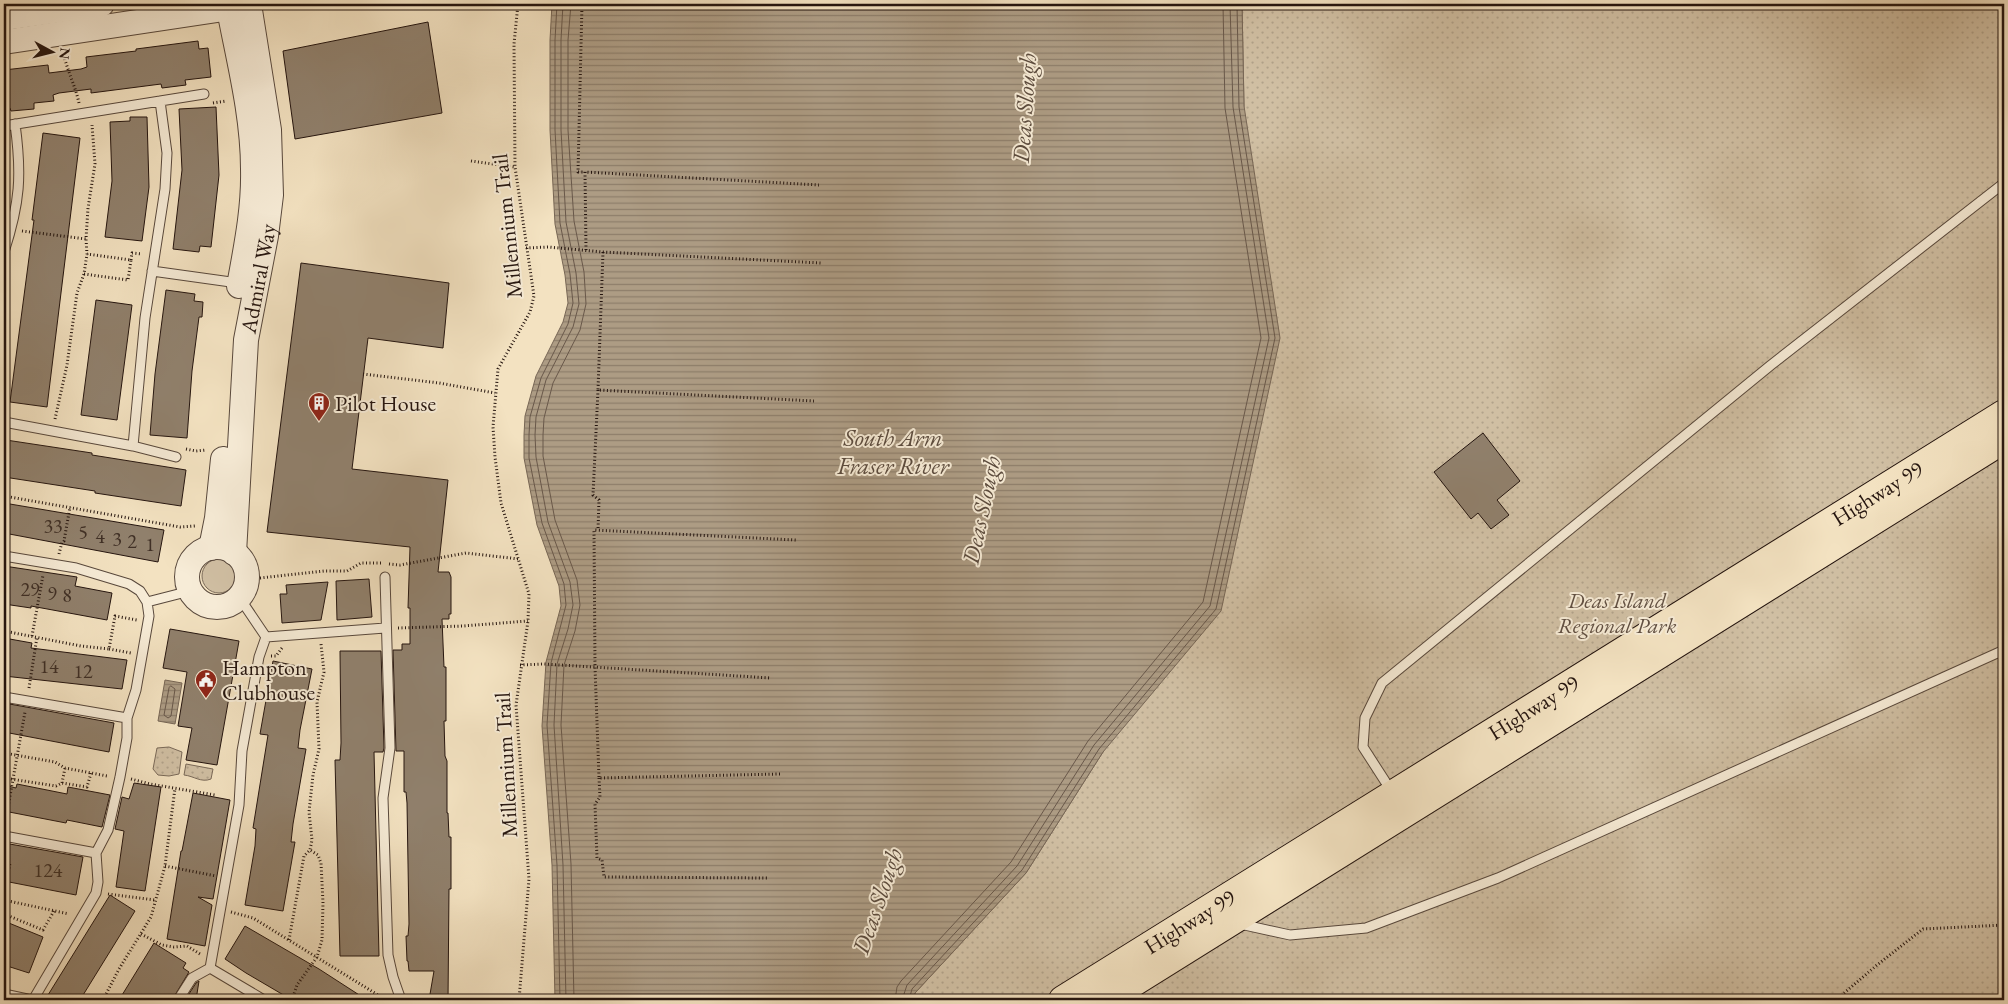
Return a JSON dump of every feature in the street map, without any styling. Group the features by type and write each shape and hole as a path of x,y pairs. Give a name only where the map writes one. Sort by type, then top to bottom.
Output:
{"highway":[{"name":"Highway 99","path":"1063,1000 2004,414"},
{"name":"Highway 99","path":"1106,1000 2004,439"}],"street":[{"path":"4,18 102,4"},
{"path":"4,42 239,5"},
{"name":"Admiral Way","path":"211,548 217,518 232,335 266,236 271,195 251,132 239,5"},
{"name":"Admiral Way","path":"234,553 248,284"},
{"path":"219,547 234,553 241,560 245,568 247,578 245,588 232,603 213,607 204,604 190,590 188,582 190,564 202,551 211,548 219,547"}],"lane":[{"path":"4,126 204,94"},
{"path":"133,446 145,318 165,189 167,153 160,101"},
{"path":"4,252 11,230 20,182 15,124"},
{"path":"1394,795 1363,747 1364,718 1382,683 1771,365 2004,183"},
{"path":"152,271 248,284"},
{"path":"4,422 133,446 176,457"},
{"path":"4,556 76,568 129,584 140,591 147,602 148,622 136,690 127,718 127,738 120,777 108,830 96,853 98,882 96,893 33,1000 4,994"},
{"path":"386,577 385,628 390,748 383,798 388,955 393,978 401,1000"},
{"path":"147,602 190,590"},
{"path":"239,596 266,637"},
{"path":"266,637 385,628"},
{"path":"178,1000 192,978 211,964 239,805 242,751 259,657 266,637"},
{"path":"1230,922 1290,935 1366,928 1498,878 2004,650"},
{"path":"4,698 127,718"},
{"path":"4,836 96,853"},
{"path":"211,964 264,1000"}],"path":[{"name":"Millennium Trail","path":"518,4 514,44 515,167 534,296 533,305 498,368 493,427 494,457 501,503 529,594 528,620 520,665 516,705 529,879 518,1000"},
{"path":"582,4 578,172 819,184"},
{"path":"53,432 67,365 77,293 84,274 95,164 86,112 66,67 61,44"},
{"path":"471,161 515,167"},
{"path":"585,172 586,250"},
{"path":"11,230 86,239"},
{"path":"526,248 548,247 603,252 821,263"},
{"path":"598,530 599,500 593,495 603,252"},
{"path":"84,274 128,280 131,260 87,254"},
{"path":"363,374 439,383 495,393"},
{"path":"598,390 814,401"},
{"path":"176,457 183,449 207,450"},
{"path":"4,496 180,528 201,526"},
{"path":"57,564 62,542 64,542 70,507"},
{"path":"768,878 604,877 602,860 597,858 595,804 600,797 600,778 595,667 594,530 796,540"},
{"path":"32,636 45,562"},
{"path":"109,649 115,616 148,622"},
{"path":"385,628 463,626 528,620"},
{"path":"4,631 81,646 142,655"},
{"path":"289,940 304,856 310,850 312,840 310,803 313,775 319,750 317,702 324,672 320,634"},
{"path":"4,828 38,637"},
{"path":"520,665 595,667 771,678"},
{"path":"4,753 55,762 65,768 215,795"},
{"path":"62,783 65,768"},
{"path":"4,778 56,786 62,783 87,787 91,773"},
{"path":"600,778 780,774"},
{"path":"103,1000 150,917 165,866 176,788"},
{"path":"292,1000 297,985 317,957 322,940 321,863 318,855 310,850"},
{"path":"4,862 10,862 4,894"},
{"path":"165,866 226,877"},
{"path":"96,893 155,900"},
{"path":"4,900 82,916"},
{"path":"220,910 253,918 378,995 401,1000"},
{"path":"4,914 43,930 54,911"},
{"path":"1836,1000 1922,929 2004,925"},
{"path":"141,934 162,945 186,946 211,964"}],"green space":[{"name":"Deas Island Regional Park","path":"1242,4 2004,4 2004,1000 913,1000 915,993 1026,873 1103,752 1244,106"},
{"path":"219,559 226,560 231,564 235,569 235,583 231,588 226,592 219,593 212,592 207,588 203,583 202,576 203,569 207,564 212,560"},
{"path":"169,747 182,752 179,774 169,776 158,775 153,769 157,748"},
{"path":"186,764 213,769 211,779 201,780 184,775"}],"water":[{"name":"South Arm Fraser River","path":"552,4 1242,4 1244,106 1280,338 1221,611 1103,752 1026,873 915,993 913,1000 555,1000 552,865 542,726 546,662 561,606 559,586 537,525 524,458 525,416 536,376 563,322 568,303 565,275 555,224 550,130"},
{"path":"165,680 182,683 175,724 158,721"}],"building":[{"path":"428,22 442,113 295,139 283,51"},
{"path":"198,41 199,49 208,48 211,77 185,80 186,85 162,88 161,84 91,93 91,89 59,93 53,95 54,101 34,103 34,109 11,111 10,108 4,109 4,70 48,65 49,73 81,69 87,67 86,57"},
{"path":"216,107 219,175 211,247 200,246 199,252 173,249 182,170 179,109"},
{"path":"130,117 147,117 149,187 142,241 105,237 112,181 110,122 130,121"},
{"path":"43,133 80,138 47,407 10,402 34,220 32,220"},
{"name":"Pilot House","path":"301,263 449,283 443,348 368,338 352,469 448,480 438,572 449,572 451,577 451,614 449,614 449,619 442,619 444,667 446,667 446,721 444,721 445,756 447,761 447,813 449,837 451,837 448,1000 429,1000 434,971 409,971 407,961 406,936 408,936 409,924 407,803 406,792 404,792 404,751 396,751 393,650 402,650 402,644 410,644 410,608 408,608 410,547 267,532"},
{"path":"166,290 195,294 194,301 203,302 202,317 199,317 192,371 187,438 150,435 155,374"},
{"path":"96,300 132,305 117,420 81,415"},
{"path":"1483,433 1520,481 1497,500 1509,515 1491,529 1478,513 1471,519 1434,472"},
{"path":"6,440 186,470 181,506 4,477"},
{"path":"4,503 164,530 158,562 4,533"},
{"path":"4,566 77,577 75,586 112,593 107,620 31,606 31,608 4,604"},
{"path":"369,579 372,617 337,620 336,581"},
{"path":"328,582 321,620 282,623 280,594 287,594 286,585"},
{"name":"Hampton Clubhouse","path":"170,629 239,641 217,765 186,760 192,728 178,726 187,672 163,668"},
{"path":"4,638 32,643 31,648 127,660 122,689 4,676"},
{"path":"340,651 381,651 384,748 383,752 374,752 379,956 340,956 335,760 340,760 341,743"},
{"path":"273,661 312,669 300,730 298,748 306,749 293,824 291,842 295,842 283,911 245,905 255,846 256,829 253,828 268,735 260,734"},
{"path":"4,703 114,723 109,752 4,732"},
{"path":"134,783 161,787 145,891 116,887 124,831 115,829 122,797 129,799"},
{"path":"17,784 67,794 68,787 110,795 102,827 67,820 66,823 4,811 4,785 16,788"},
{"path":"193,793 230,800 213,899 198,897 212,905 205,946 167,939 181,851"},
{"path":"4,843 83,857 76,895 4,881"},
{"path":"110,895 135,911 80,1000 56,1000 48,995"},
{"path":"4,921 43,937 29,973 4,965"},
{"path":"245,926 319,969 367,1000 292,1000 246,973 225,959"},
{"path":"154,943 186,963 183,968 189,972 172,1000 119,1000"},
{"path":"199,981 196,1000 185,1000 196,983"}],"place":[{"name":"Pilot House","path":"319,422"},
{"name":"Hampton Clubhouse","path":"206,699"}],"water label":[{"name":"Deas Slough","path":"1024,108"},
{"name":"Deas Slough","path":"981,510"},
{"name":"Deas Slough","path":"877,901"}]}
